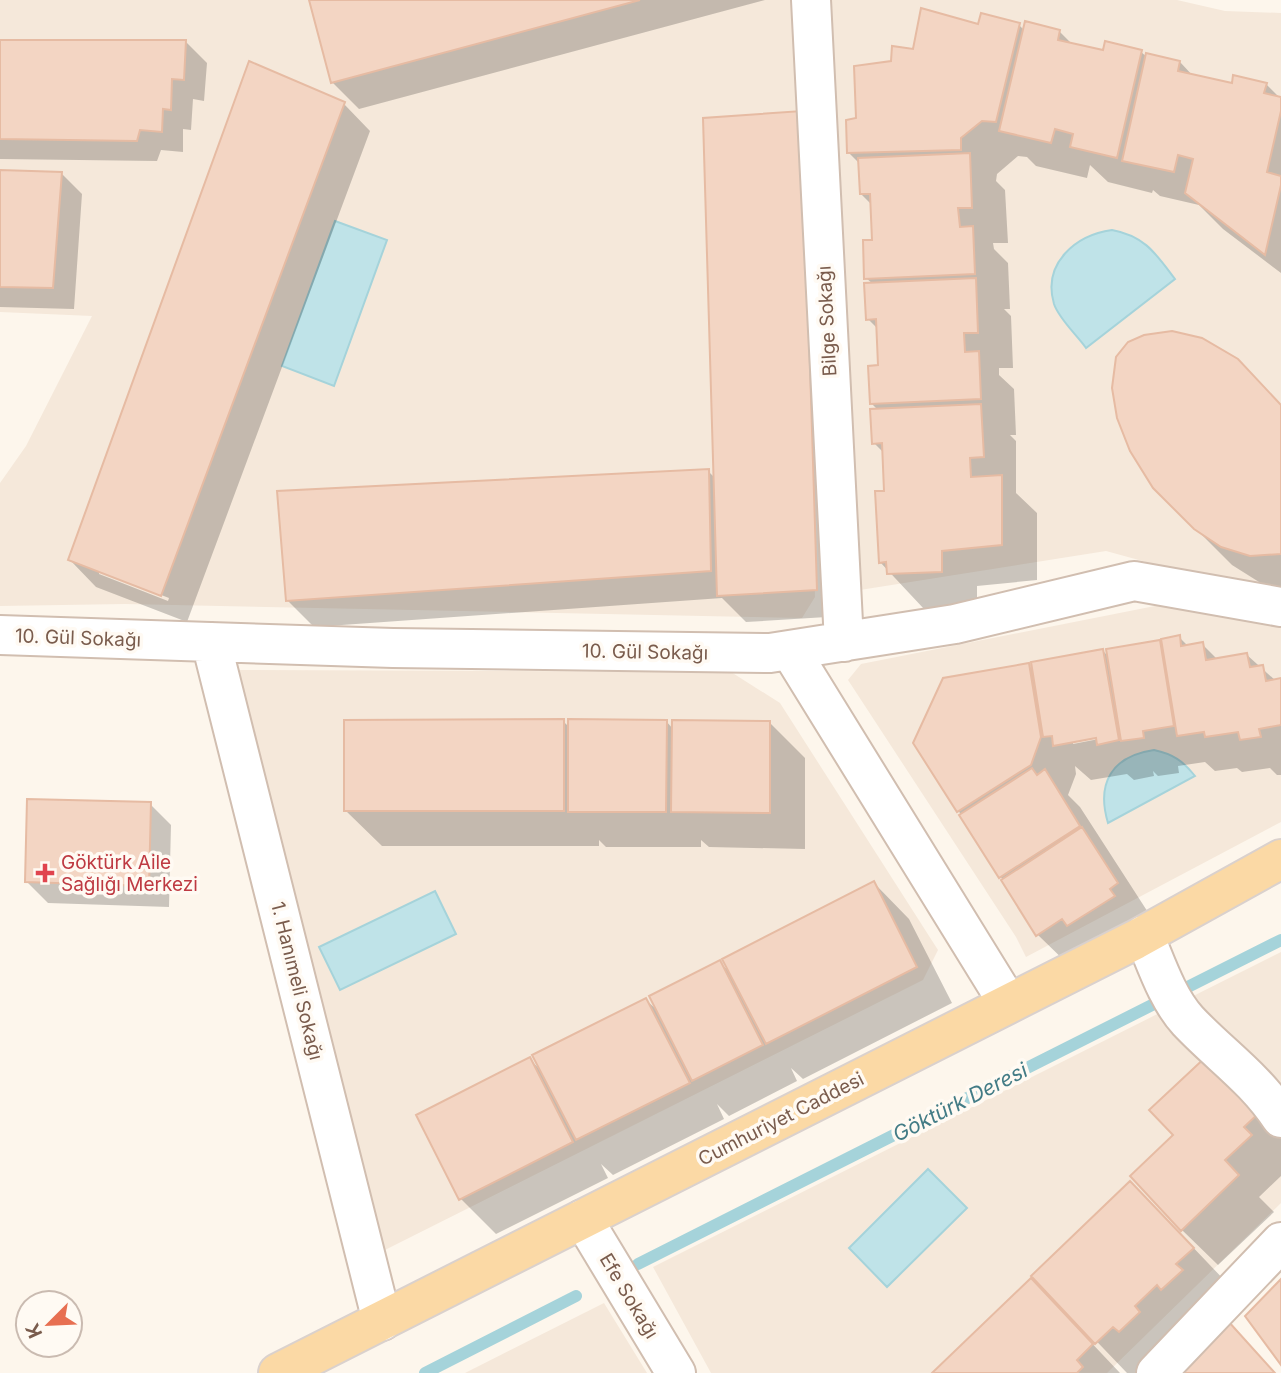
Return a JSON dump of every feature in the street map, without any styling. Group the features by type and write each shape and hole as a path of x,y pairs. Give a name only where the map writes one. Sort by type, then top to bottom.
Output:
{"main road":[{"name":"Cumhuriyet Caddesi","path":"278,1373 1144,935 1281,859"}],"street":[{"name":"Bilge Sokağı","path":"811,0 844,642"},
{"name":"10. Gül Sokağı","path":"0,635 742,653 790,650 955,624 1134,581 1281,607"},
{"name":"1. Hanımeli Sokağı","path":"211,642 382,1321"},
{"path":"790,650 1008,1003"},
{"path":"1144,935 1162,978 1186,1019 1264,1091 1281,1118"},
{"name":"Efe Sokağı","path":"583,1219 676,1373"},
{"path":"1156,1373 1281,1242"}],"shaded area":[{"path":"0,0 797,0 815,597 802,618 125,604 0,606 0,483 26,446 92,316 0,312"},
{"path":"823,0 1177,0 1225,11 1281,13 1281,599 1106,551 860,590"},
{"path":"1165,604 1281,620 1281,822 1026,957 1016,937 848,680 861,664"},
{"path":"229,670 731,672 780,703 938,950 923,980 355,1265"},
{"path":"1281,952 1281,1203 1107,1373 711,1373 653,1267"},
{"path":"604,1303 647,1373 465,1373"}],"water":[{"path":"335,221 387,240 334,386 282,366"},
{"path":"1112,230 1133,237 1149,247 1175,279 1086,348 1056,310 1052,289 1053,276 1065,253 1075,245 1086,238"},
{"path":"1154,750 1177,759 1195,776 1108,823 1104,796 1111,774 1127,758"},
{"path":"435,891 456,934 340,990 319,947"},
{"path":"928,1169 967,1208 887,1287 849,1248"}],"building":[{"path":"309,0 640,0 331,83"},
{"path":"921,8 978,24 981,13 1020,23 996,122 982,121 961,138 961,150 847,153 846,120 856,118 854,66 891,61 892,46 913,49"},
{"path":"1025,21 1060,30 1058,40 1103,50 1105,41 1142,50 1117,158 1070,147 1073,134 1055,129 1051,143 999,131"},
{"path":"0,40 186,40 184,80 172,79 171,110 163,109 162,132 140,130 137,141 0,139"},
{"path":"1146,53 1180,61 1178,71 1232,83 1233,75 1267,83 1264,93 1281,97 1281,111 1267,172 1281,176 1281,185 1265,255 1185,193 1193,159 1178,155 1174,172 1122,161"},
{"path":"249,61 345,102 161,596 68,560"},
{"path":"802,111 817,590 717,596 703,118"},
{"path":"970,153 972,208 958,208 960,227 973,226 975,274 864,279 863,240 872,240 870,194 860,194 858,158"},
{"path":"0,170 62,172 53,288 0,287"},
{"path":"976,278 978,333 964,333 965,352 979,351 981,399 870,404 868,366 878,365 876,319 866,320 864,283"},
{"path":"1172,331 1202,338 1238,359 1281,405 1281,554 1250,556 1221,547 1194,529 1153,488 1130,451 1117,418 1112,388 1116,357 1128,342 1144,335"},
{"path":"981,404 984,457 970,458 971,477 1002,475 1002,545 942,551 942,572 887,574 886,562 879,563 875,491 884,491 882,443 872,444 870,409"},
{"path":"709,469 711,571 286,601 277,491"},
{"path":"1180,635 1181,646 1203,642 1206,660 1247,653 1250,667 1263,665 1266,681 1281,678 1281,725 1259,729 1261,737 1240,740 1238,732 1205,737 1204,732 1177,736 1161,639"},
{"path":"1160,640 1174,726 1143,731 1144,738 1121,741 1106,649"},
{"path":"1103,649 1119,740 1097,745 1096,738 1053,746 1052,736 1043,737 1031,662"},
{"path":"1029,663 1041,737 1031,765 957,812 913,743 943,678"},
{"path":"564,719 564,811 344,811 344,720"},
{"path":"568,719 667,720 666,812 568,812"},
{"path":"672,720 770,721 770,813 671,812"},
{"path":"1032,768 1037,775 1045,769 1080,826 999,878 959,815"},
{"path":"27,799 151,802 149,886 25,882"},
{"path":"1082,827 1118,883 1110,889 1115,896 1067,926 1062,919 1036,936 1001,880"},
{"path":"874,881 917,967 766,1044 722,959"},
{"path":"720,960 763,1045 692,1081 649,996"},
{"path":"646,998 690,1083 576,1140 532,1055"},
{"path":"1208,1055 1261,1111 1244,1127 1252,1135 1225,1160 1239,1175 1181,1231 1130,1176 1173,1135 1149,1110"},
{"path":"530,1057 573,1142 459,1200 416,1115"},
{"path":"1130,1181 1194,1248 1176,1264 1183,1270 1161,1290 1157,1285 1135,1306 1140,1312 1119,1332 1113,1327 1095,1344 1031,1276"},
{"path":"1031,1278 1093,1344 1077,1360 1083,1367 1077,1373 932,1373"},
{"path":"1281,1279 1281,1365 1245,1316"},
{"path":"1228,1321 1275,1373 1175,1373"}],"waterway":[{"name":"Göktürk Deresi","path":"638,1264 1281,940"},
{"name":"Göktürk Deresi","path":"425,1373 576,1296"}],"place":[{"name":"Göktürk Aile Sağlığı Merkezi","path":"45,873"}]}
